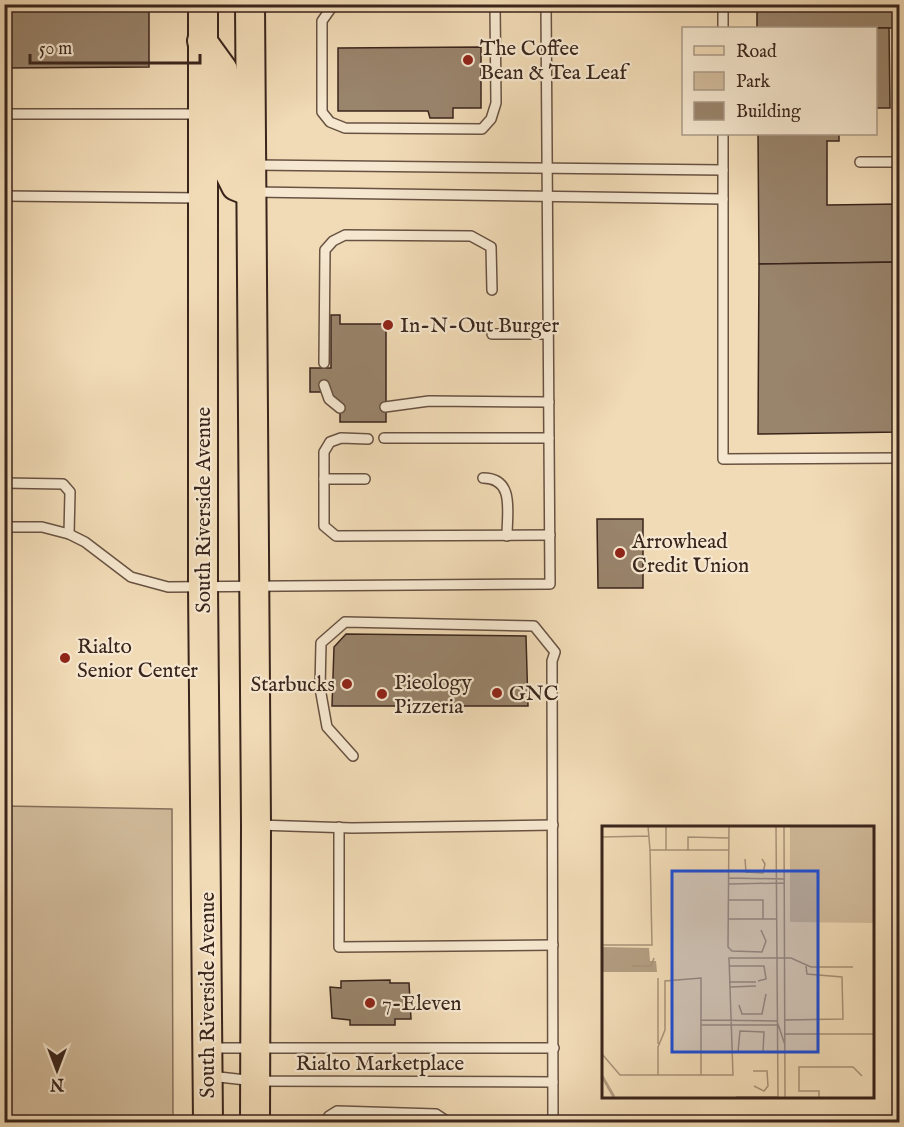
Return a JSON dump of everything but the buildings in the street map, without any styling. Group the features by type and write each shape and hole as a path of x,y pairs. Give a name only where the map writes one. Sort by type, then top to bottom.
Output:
{"main road":[{"name":"South Riverside Avenue","path":"203,4 203,587 208,1122"},
{"path":"250,4 256,825 255,1122"},
{"path":"202,41 223,70 228,170 236,186 251,178"}],"lane":[{"path":"334,4 322,21 322,112 330,122 345,128 436,129 482,129 491,119 496,103 495,4"},
{"path":"4,527 42,527 69,534 85,542 119,570 143,582 168,587 550,584 546,4"},
{"path":"723,4 723,27"},
{"path":"4,114 202,114"},
{"path":"723,135 723,459 900,458"},
{"path":"860,162 900,162"},
{"path":"251,178 547,168 723,170"},
{"path":"251,178 547,198 723,199"},
{"path":"4,196 202,198"},
{"path":"324,363 326,250 333,241 345,235 471,236 482,240 491,247 492,290"},
{"path":"492,334 548,334"},
{"path":"324,385 329,399 340,408"},
{"path":"385,407 429,401 549,402"},
{"path":"368,439 341,438 330,442 324,452 324,526 336,536 550,535"},
{"path":"384,438 549,438"},
{"path":"483,478 492,478 503,484 507,493 507,536"},
{"path":"324,479 365,479"},
{"path":"4,483 63,484 70,492 69,534"},
{"path":"353,756 327,727 320,688 321,643 345,622 534,626 555,652 552,661 553,1122"},
{"path":"256,825 339,827 553,825"},
{"path":"339,827 339,947 553,945"},
{"name":"Rialto Marketplace","path":"208,1062 254,1048 554,1048"},
{"name":"Rialto Marketplace","path":"208,1062 255,1081 553,1082"},
{"path":"325,1122 337,1111 436,1114 448,1122"}],"green space":[{"path":"5,806 172,809 173,1122 5,1122"}],"place":[{"name":"The Coffee Bean & Tea Leaf","path":"468,60"},
{"name":"In-N-Out Burger","path":"388,325"},
{"name":"Arrowhead Credit Union","path":"620,553"},
{"name":"Rialto Senior Center","path":"65,658"},
{"name":"Starbucks","path":"347,684"},
{"name":"GNC","path":"497,693"},
{"name":"Pieology Pizzeria","path":"382,694"},
{"name":"7-Eleven","path":"370,1003"}]}
